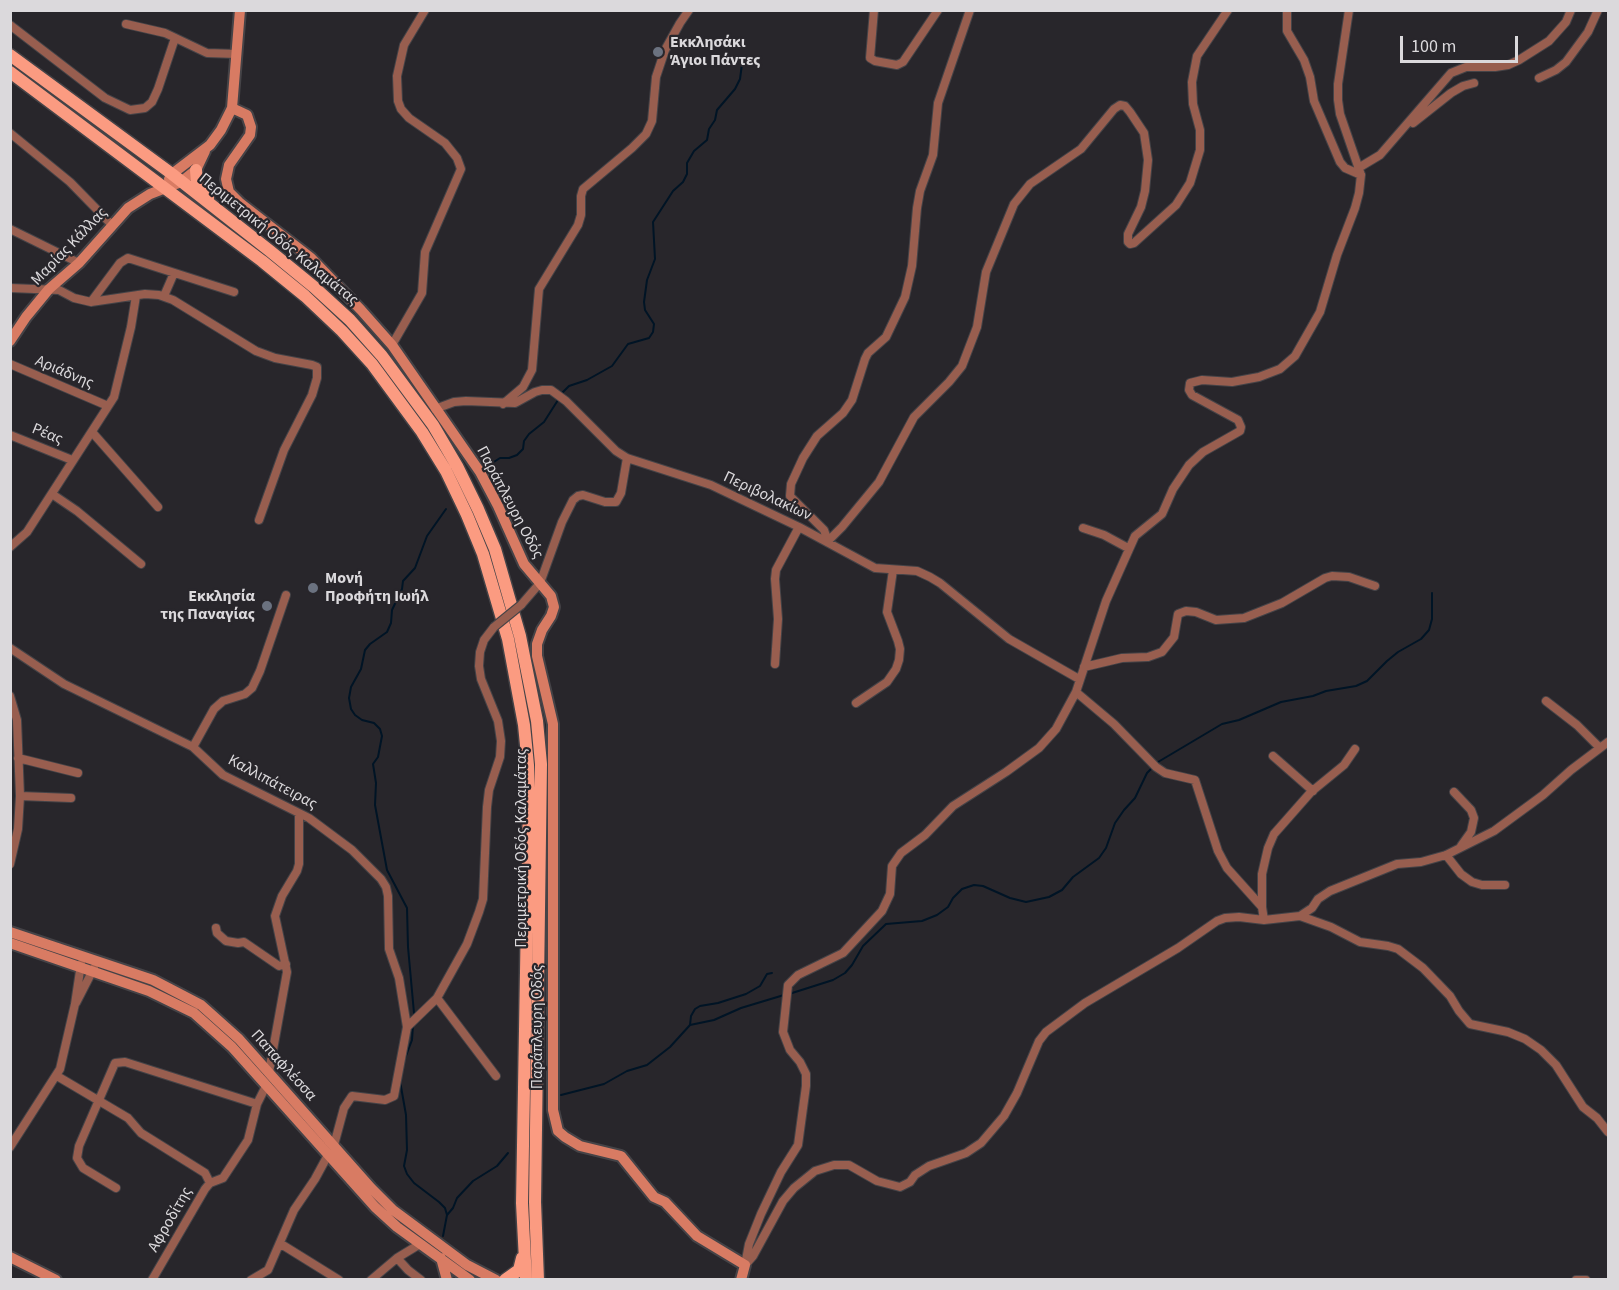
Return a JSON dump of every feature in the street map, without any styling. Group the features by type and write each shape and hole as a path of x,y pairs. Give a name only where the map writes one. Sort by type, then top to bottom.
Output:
{"main road":[{"name":"Περιμετρική Οδός Καλαμάτας","path":"10,55 176,178 314,287 350,320 382,356 433,425 458,466 495,549 509,595 530,684 537,721 541,764 535,1202 538,1280"},
{"name":"Περιμετρική Οδός Καλαμάτας","path":"10,72 285,279 358,347 403,404 446,471 483,554 512,662 524,724 528,765 522,1192 526,1280"},
{"path":"196,170 202,190 225,217"},
{"path":"505,1280 519,1270 523,1248"}],"street":[{"path":"176,178 205,151 217,136 232,108 240,10"},
{"path":"392,345 422,293 425,252 462,169 457,158 445,143 409,118 401,109 398,100 397,76 404,45 425,10"},
{"path":"503,404 523,387 532,370 539,289 578,225 583,189 632,148 645,134 652,121 656,77 665,50 689,10"},
{"path":"874,10 870,58 900,65 938,10"},
{"path":"970,10 938,103 933,155 920,191 910,280 905,297 886,337 868,353 852,400 843,413 817,436 803,458 791,484 790,496 824,530 828,541 879,482 914,417 962,366 977,327 986,272 1014,204 1030,184 1081,149 1114,109 1120,105 1125,106 1144,133 1148,160 1145,191 1141,207 1128,234 1128,242 1134,243 1176,204 1190,183 1200,150 1200,130 1193,104 1192,82 1197,56 1228,10"},
{"path":"1287,10 1287,31 1304,60 1310,77 1314,101 1340,162 1345,168 1360,171 1380,155 1457,69 1495,67 1519,60 1549,41 1557,33 1571,10"},
{"path":"741,1280 749,1245 761,1214 781,1172 798,1145 806,1074 790,1050 783,1032 787,990 792,979 849,947 887,903 892,866 901,853 925,835 953,806 1006,772 1048,740 1076,692 1106,601 1135,536 1162,514 1173,489 1189,465 1203,452 1240,431 1238,420 1192,395 1189,390 1190,383 1202,380 1232,382 1259,377 1280,369 1303,346 1320,312 1359,193 1360,171 1340,114 1338,100 1338,84 1349,10"},
{"path":"1539,78 1566,62 1588,32 1598,10"},
{"path":"126,24 158,31 207,53 237,54"},
{"path":"10,25 105,98 130,110 145,108 152,102 175,38"},
{"path":"1408,124 1421,118 1451,93 1474,83"},
{"name":"Παράπλευρη Οδός","path":"232,108 247,115 251,127 250,135 231,160 227,170 228,187 232,196 311,258 362,310 392,345 480,472 524,564 551,597 554,607 537,644 537,656 553,724 554,1122 558,1131 571,1142 621,1156 654,1197 665,1202 697,1236 745,1265"},
{"path":"10,133 70,182 112,225"},
{"path":"176,178 196,170 205,151"},
{"name":"Μαρίας Κάλλας","path":"10,341 26,316 49,289 79,263 112,225 137,201 163,188 176,178"},
{"path":"10,229 79,263"},
{"path":"91,302 123,260 133,259 234,292"},
{"path":"164,296 174,273"},
{"path":"10,288 59,290 74,298 91,302 150,294 164,296 256,351 316,367 317,378 312,395 284,450 259,520"},
{"path":"10,547 26,535 108,406 117,388 136,296"},
{"name":"Αριάδνης","path":"10,364 108,406"},
{"name":"Περιβολακίων","path":"435,409 454,402 466,401 515,403 535,392 551,390 566,401 627,459 711,485 828,541 875,568 917,571 940,583 1009,639 1079,679"},
{"path":"92,432 158,507"},
{"name":"Ρέας","path":"10,435 72,460"},
{"path":"251,1280 267,1271 281,1244 294,1210 331,1150 344,1108 352,1096 385,1100 394,1096 407,1027 436,998 467,944 483,899 487,807 489,790 500,757 501,741 498,722 481,680 480,652 484,640 494,627 521,605 540,583 562,522 573,500 583,495 605,502 616,502 621,493 627,459"},
{"path":"52,494 77,511 141,564"},
{"path":"775,664 778,619 776,570 799,527"},
{"path":"1083,528 1104,535 1128,548"},
{"path":"856,703 887,682 899,660 898,641 887,612 893,570"},
{"path":"1084,667 1122,658 1148,657 1162,652 1174,637 1178,614 1186,611 1196,612 1216,620 1244,618 1282,603 1324,578 1332,576 1348,577 1375,586"},
{"path":"193,747 214,709 223,701 245,694 252,688 286,595"},
{"name":"Καλλιπάτειρας","path":"10,648 64,684 193,747 223,775 322,826 352,850 386,887 389,949 399,978 407,1027"},
{"path":"1076,692 1114,724 1154,765 1165,773 1195,780 1218,851 1227,868 1262,907"},
{"path":"10,696 17,720 20,796 18,829 10,864"},
{"path":"1545,701 1577,724 1600,748"},
{"path":"1300,916 1330,891 1397,864 1421,862 1446,855 1494,831 1608,742"},
{"path":"1264,920 1262,874 1274,834 1313,790 1344,765 1355,749"},
{"path":"1273,756 1313,790"},
{"path":"18,758 78,772"},
{"path":"1454,792 1471,810 1474,818 1471,832 1460,847"},
{"path":"20,796 71,798"},
{"path":"269,1072 286,978 286,964 275,916 282,896 300,864 299,814"},
{"path":"1446,855 1461,874 1472,882 1482,885 1505,885"},
{"path":"745,1265 753,1256 783,1201 794,1188 815,1171 834,1165 849,1165 877,1181 900,1187 929,1167 966,1154 981,1143 1004,1116 1017,1093 1039,1041 1056,1024 1085,1003 1225,918 1264,920 1300,916 1330,927 1360,942 1388,945 1398,949 1423,969 1449,996 1470,1024 1508,1032 1525,1039 1541,1050 1556,1065 1583,1107 1597,1118 1608,1132"},
{"path":"216,928 217,933 226,941 244,942 279,966 286,964"},
{"name":"Παπαφλέσσα","path":"10,932 81,962"},
{"name":"Παπαφλέσσα","path":"10,943 153,980 201,1005 231,1031 269,1072 380,1212 420,1244 467,1275 496,1280"},
{"path":"10,1148 57,1076 75,1004 81,962"},
{"path":"75,1004 94,966"},
{"name":"Παπαφλέσσα","path":"94,966 194,1013 232,1047 266,1086 370,1188 467,1275"},
{"path":"436,998 496,1076"},
{"path":"116,1188 83,1168 77,1158 79,1146 114,1065 121,1061 258,1104"},
{"path":"57,1076 128,1118 141,1133 205,1173 210,1183"},
{"name":"Αφροδίτης","path":"152,1280 200,1196 210,1183 223,1178 248,1140 258,1104 266,1086"},
{"path":"281,1244 339,1280"},
{"path":"371,1280 397,1258 420,1244"},
{"path":"10,1257 56,1280"},
{"path":"397,1258 421,1280"},
{"path":"441,1258 447,1280"},
{"path":"1576,1280 1586,1280"}],"waterway":[{"path":"562,393 569,386 587,380 612,366 628,344 649,338 653,332 654,324 645,310 644,302 647,280 655,259 653,222 673,191 683,182 687,174 687,163 694,151 707,140 717,110 735,89 740,79 742,64"},
{"path":"486,467 500,458 517,455 523,449 524,441 529,434 544,422 558,400"},
{"path":"414,1013 407,908 387,870 375,805 376,783 373,764 378,757 382,736 380,729 374,723 362,720 355,715 349,698 351,687 361,669 365,650 387,632 391,623 392,610 402,589 403,581 415,568 427,536 446,509"},
{"path":"789,994 833,980 845,973 863,946 886,924 922,921 937,915 948,907 962,889 974,885 983,886 1010,898 1026,902 1049,897 1062,890 1073,877 1099,858 1106,848 1115,823 1135,798 1147,773 1158,762 1222,724 1239,720 1281,702 1356,686 1367,681 1387,661 1421,639 1429,630 1432,619 1432,593"},
{"path":"690,1025 695,1009 746,994 760,986 767,974 772,973"},
{"path":"561,1095 604,1084 627,1071 647,1065 670,1047 690,1025 714,1020 741,1008 784,995"},
{"path":"404,1061 412,1040 413,1025"},
{"path":"400,1081 406,1115 407,1150 404,1166 414,1183 439,1202 445,1208 447,1215"},
{"path":"443,1236 447,1215 457,1198 473,1181 497,1166 508,1153"}],"place":[{"name":"Εκκλησάκι Άγιοι Πάντες","path":"658,52"},
{"name":"Μονή Προφήτη Ιωήλ","path":"313,588"},
{"name":"Εκκλησία της Παναγίας","path":"267,606"}]}
